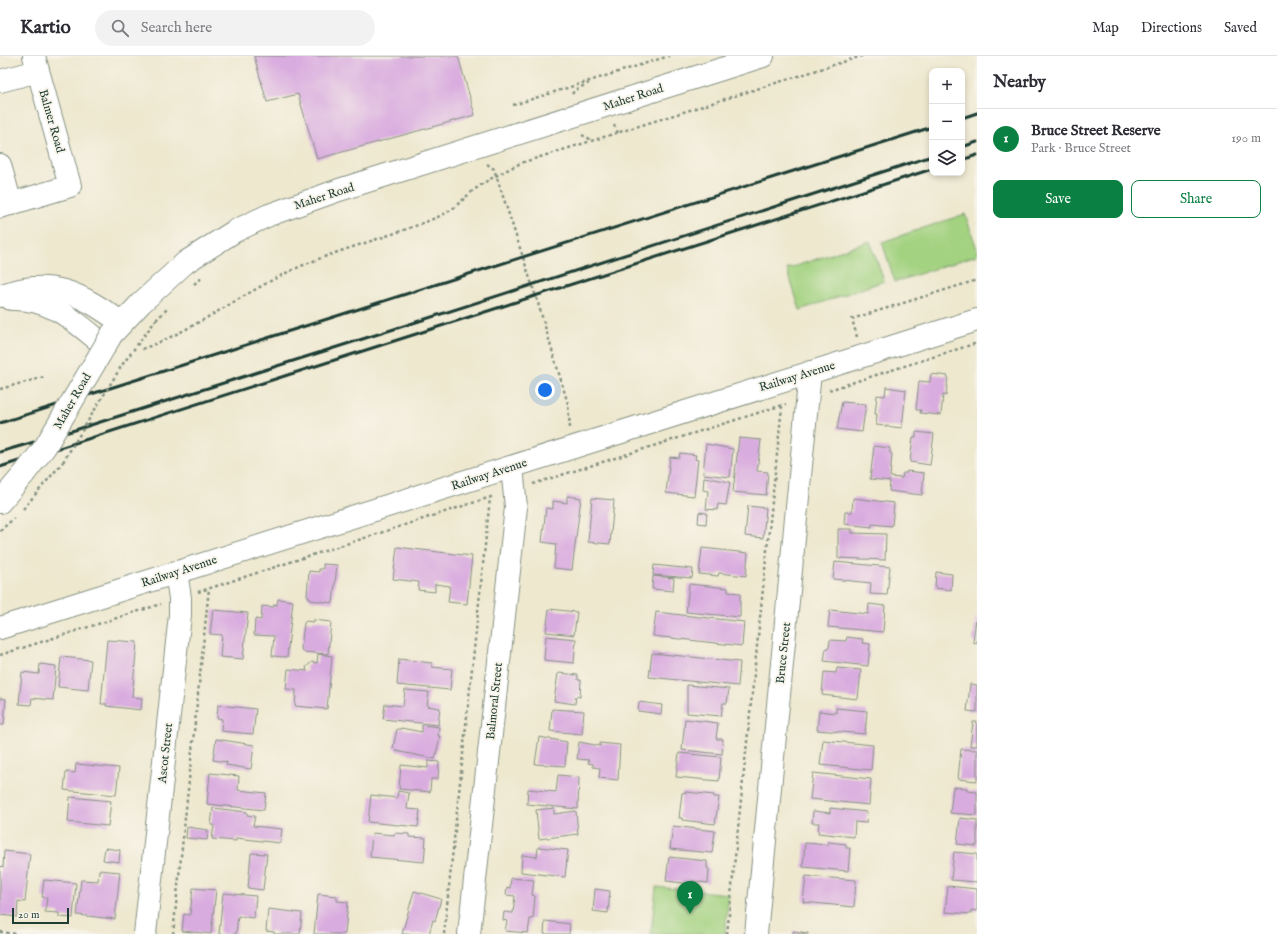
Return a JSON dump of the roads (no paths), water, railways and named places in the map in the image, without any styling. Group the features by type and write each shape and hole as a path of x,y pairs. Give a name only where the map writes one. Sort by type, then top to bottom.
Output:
{"street":[{"name":"Maher Road","path":"0,502 45,447 108,335 166,278 186,262 235,231 269,215 339,190 763,56"},
{"path":"0,81 36,64"},
{"name":"Balmer Road","path":"5,205 70,186 36,64"},
{"path":"0,165 5,205"},
{"path":"0,296 26,288 43,287 63,290 89,301 108,335"},
{"path":"0,300 24,299 48,304 108,335"},
{"name":"Railway Avenue","path":"0,628 977,320"},
{"name":"Bruce Street","path":"756,934 810,372"},
{"name":"Balmoral Street","path":"469,934 515,515 512,467"},
{"name":"Ascot Street","path":"145,934 180,615 180,598 176,572"}],"railway":[{"path":"965,117 977,113"},
{"path":"0,423 929,128"},
{"path":"965,146 977,142"},
{"path":"965,159 977,155"},
{"path":"0,452 75,430 410,324 929,157"},
{"path":"0,467 929,170"}],"place":[{"name":"Bruce Street Reserve","path":"690,914"}]}
